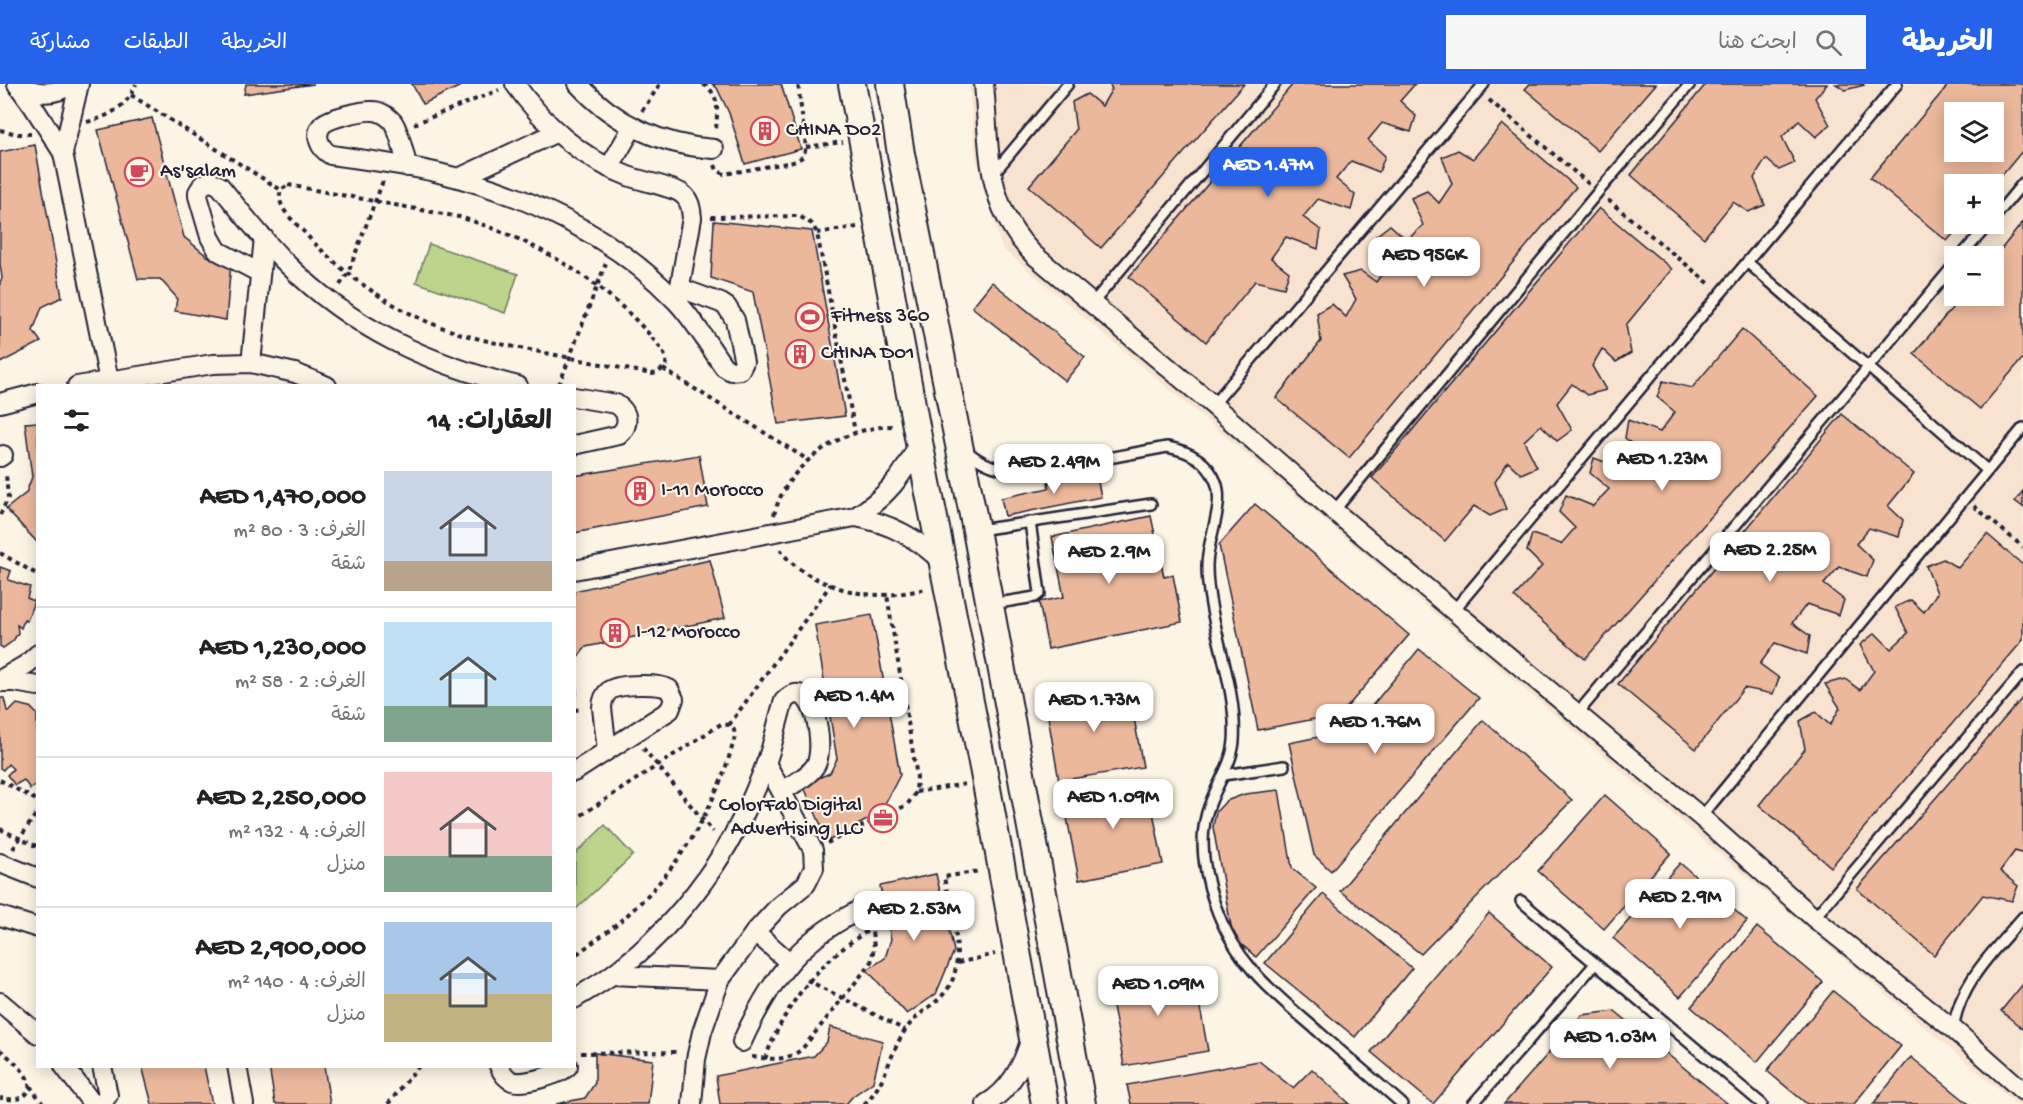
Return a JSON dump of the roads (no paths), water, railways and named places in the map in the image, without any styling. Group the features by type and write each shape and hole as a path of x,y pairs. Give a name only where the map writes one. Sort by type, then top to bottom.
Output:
{"street":[{"path":"17,84 29,91 44,93 58,92 72,84"},
{"path":"17,84 63,153 109,382"},
{"path":"63,153 79,84"},
{"path":"578,84 608,111 632,128 679,145 714,149"},
{"path":"852,84 919,442 987,783 1045,1104"},
{"path":"890,84 960,444 1082,1104"},
{"path":"984,84 993,174 1000,206 1019,240 1033,254 1213,405 1334,511 1701,817 1814,918 1953,1029 2023,1090"},
{"path":"408,167 394,123 381,112 373,111 329,120 320,129 318,135 321,147 331,155 408,167 459,178 523,200 612,248 679,295 692,218 691,205 681,193 609,168 573,145 509,86"},
{"path":"609,168 632,128"},
{"path":"459,178 557,132"},
{"path":"260,273 224,256 213,244 198,196 200,188 207,183 220,186 284,261 330,302 360,323 401,346 456,369 510,384"},
{"path":"251,363 264,238"},
{"path":"93,384 213,364 251,363 295,373 322,384"},
{"path":"478,384 490,379"},
{"path":"0,403 36,394"},
{"path":"576,397 616,404 622,408 627,418 627,425 619,435 576,445"},
{"path":"855,517 876,503 894,485 913,457 919,442"},
{"path":"576,570 855,517 872,520 903,532 943,563"},
{"path":"0,681 36,656"},
{"path":"0,681 36,686"},
{"path":"576,771 670,710 674,699 669,689 658,685 622,687 612,689 607,693 602,702 602,708 607,750"},
{"path":"576,998 612,975 638,954 704,883 727,849 766,764 784,702 794,695 806,697 812,707 820,742 819,759 809,772 782,791"},
{"path":"692,1104 697,1052 710,1005 720,980 755,932 779,906 806,884 814,868 813,850 766,764"},
{"path":"987,783 1005,824 1017,874 1021,879 1033,881 1038,877 1040,871"},
{"path":"1,866 36,877"},
{"path":"742,1042 765,995 786,965 802,948 833,924 868,906"},
{"path":"0,916 36,927"},
{"path":"755,932 786,965"},
{"path":"612,975 720,980"},
{"path":"0,1002 36,1032"},
{"path":"986,1104 1004,1090 1013,1077 1021,1064 1031,1035"},
{"path":"65,1068 88,1099 97,1104 102,1103 108,1095 102,1068"},
{"path":"237,1068 244,1104"},
{"path":"500,1068 508,1079 520,1083 559,1073 565,1068"}],"lane":[{"path":"993,174 1068,84"},
{"path":"1092,304 1275,84"},
{"path":"1213,405 1484,84"},
{"path":"1334,511 1690,84"},
{"path":"1454,610 1897,84"},
{"path":"2004,206 2023,183"},
{"path":"1970,246 1980,234"},
{"path":"1747,262 1987,470"},
{"path":"1577,714 1944,277"},
{"path":"1701,817 2023,428"},
{"path":"960,444 981,462 1014,472 1034,472 1167,447 1183,450 1197,457 1209,468 1216,483 1219,499 1208,549 1209,585 1234,728 1230,760 1209,806 1203,843 1204,862 1215,903 1234,946 1263,984 1402,1104"},
{"path":"976,530 1151,504"},
{"path":"990,605 1035,597 1040,592 1030,522"},
{"path":"1814,918 2023,672"},
{"path":"1224,775 1284,766"},
{"path":"1521,901 1762,1104"},
{"path":"1953,1029 1959,1002 1971,978 2023,917"},
{"path":"1473,1104 1595,964"}],"place":[{"name":"CHINA D02","path":"765,131"},
{"name":"As'salam","path":"139,172"},
{"name":"Fitness 360","path":"810,317"},
{"name":"CHINA D01","path":"800,354"},
{"name":"I-11 Morocco","path":"640,491"},
{"name":"I-12 Morocco","path":"615,633"},
{"name":"ColorFab Digital Advertising LLC","path":"883,818"}]}
